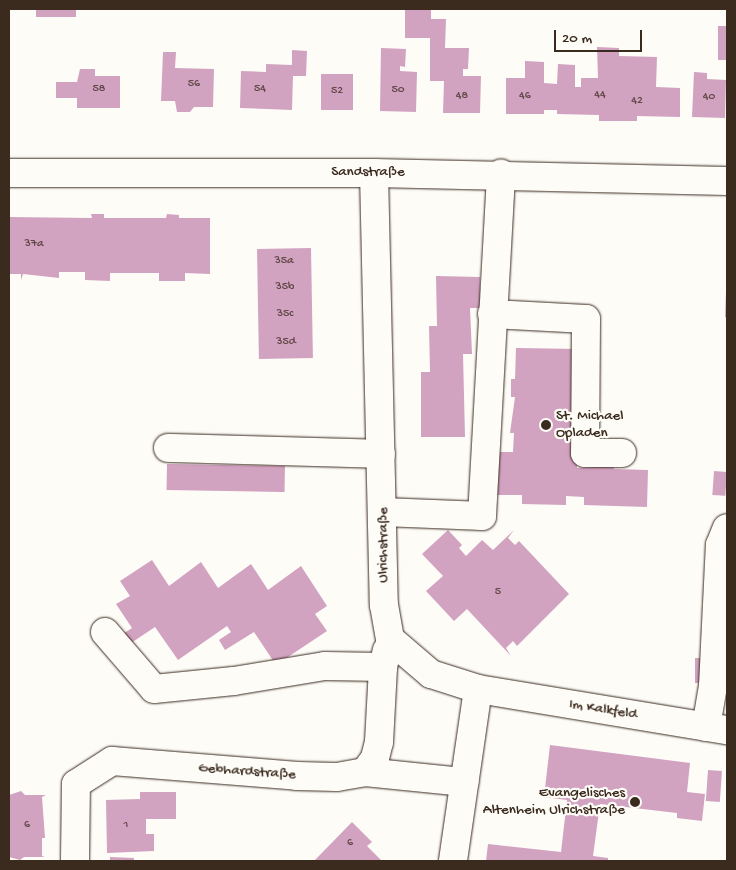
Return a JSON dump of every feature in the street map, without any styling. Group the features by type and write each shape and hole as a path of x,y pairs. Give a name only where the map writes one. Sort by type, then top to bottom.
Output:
{"street":[{"name":"Sandstraße","path":"9,173 501,174 727,181"},
{"name":"Ulrichstraße","path":"374,173 384,512 384,605 390,639"},
{"path":"384,512 482,516 501,174"},
{"path":"492,314 586,319 585,453 622,452"},
{"path":"168,448 382,454"},
{"path":"717,729 713,686 720,545 727,528"},
{"path":"105,632 154,689 234,681 324,666 383,667"},
{"path":"453,861 478,689 431,674 390,639 383,667 379,742 375,758 365,772 464,782"},
{"name":"Im Kalkfeld","path":"478,689 717,729"},
{"name":"Gebhardstraße","path":"75,861 76,784 112,761 297,776 337,777 365,772"}],"building":[{"path":"36,9 76,9 76,17 36,17"},
{"path":"405,9 431,9 431,19 446,19 445,48 469,48 468,69 463,69 463,76 481,76 480,113 443,113 444,81 430,81 430,38 405,38"},
{"path":"718,26 727,26 727,60 718,60"},
{"path":"597,47 619,48 619,56 657,57 656,87 680,88 680,117 637,116 637,121 599,121 599,115 557,114 557,110 544,110 544,114 506,114 506,78 525,78 525,61 544,62 544,83 557,84 558,64 575,65 575,87 581,87 581,78 598,78"},
{"path":"381,48 406,49 405,67 400,66 400,71 417,72 416,112 380,111"},
{"path":"292,50 307,51 306,76 293,76 292,110 240,108 241,71 266,72 266,64 292,65"},
{"path":"163,52 176,52 175,68 214,69 213,107 194,107 190,112 177,112 175,101 161,101"},
{"path":"80,69 95,69 95,76 120,76 120,108 77,108 77,98 56,98 56,82 77,82"},
{"path":"694,72 707,73 707,79 726,80 725,118 692,117"},
{"path":"321,74 353,74 353,110 321,110"},
{"path":"91,214 104,214 104,218 166,218 167,214 179,215 179,218 210,218 210,274 185,273 185,281 159,281 159,273 110,273 110,281 85,280 85,272 59,272 59,278 23,274 21,280 21,274 9,274 9,217 92,218"},
{"path":"311,248 313,358 259,359 257,249"},
{"path":"436,276 480,277 480,308 470,308 472,354 463,354 465,437 421,437 421,372 430,372 429,326 437,326"},
{"path":"727,291 727,318 725,317"},
{"name":"St. Michael Opladen","path":"516,348 580,349 577,468 614,466 614,469 648,470 647,507 584,505 584,497 566,496 566,505 522,504 522,495 496,495 496,452 513,452 514,433 510,433 515,397 511,397 511,379 515,379"},
{"path":"167,464 285,466 285,492 167,490"},
{"path":"714,471 727,472 725,496 712,495"},
{"path":"448,530 462,545 459,548 466,556 482,540 493,550 514,530 508,538 515,545 519,541 569,594 517,646 513,641 506,648 511,656 467,609 454,621 426,591 443,576 422,554"},
{"path":"152,560 169,586 201,562 218,588 251,564 268,590 301,566 327,606 315,614 327,631 276,665 254,632 225,650 219,640 231,632 227,626 178,660 155,627 125,647 118,637 132,628 116,604 130,596 120,581"},
{"path":"695,658 708,658 708,683 695,683"},
{"name":"Evangelisches Altenheim Ulrichstraße","path":"550,745 690,763 687,792 705,794 702,821 677,818 677,813 600,804 593,856 608,858 608,861 486,861 488,844 561,852 567,800 544,797"},
{"path":"708,770 722,771 720,802 706,801"},
{"path":"21,791 25,795 46,795 42,797 45,838 42,838 42,856 45,857 24,857 20,860 9,857 9,795"},
{"path":"140,792 176,792 176,819 146,819 146,834 154,834 154,851 107,853 106,800 140,799"},
{"path":"352,822 372,842 367,846 382,861 314,861"},
{"path":"110,857 134,858 134,861 110,861"}],"place":[{"name":"St. Michael Opladen","path":"546,425"},
{"name":"Evangelisches Altenheim Ulrichstraße","path":"635,802"}]}
